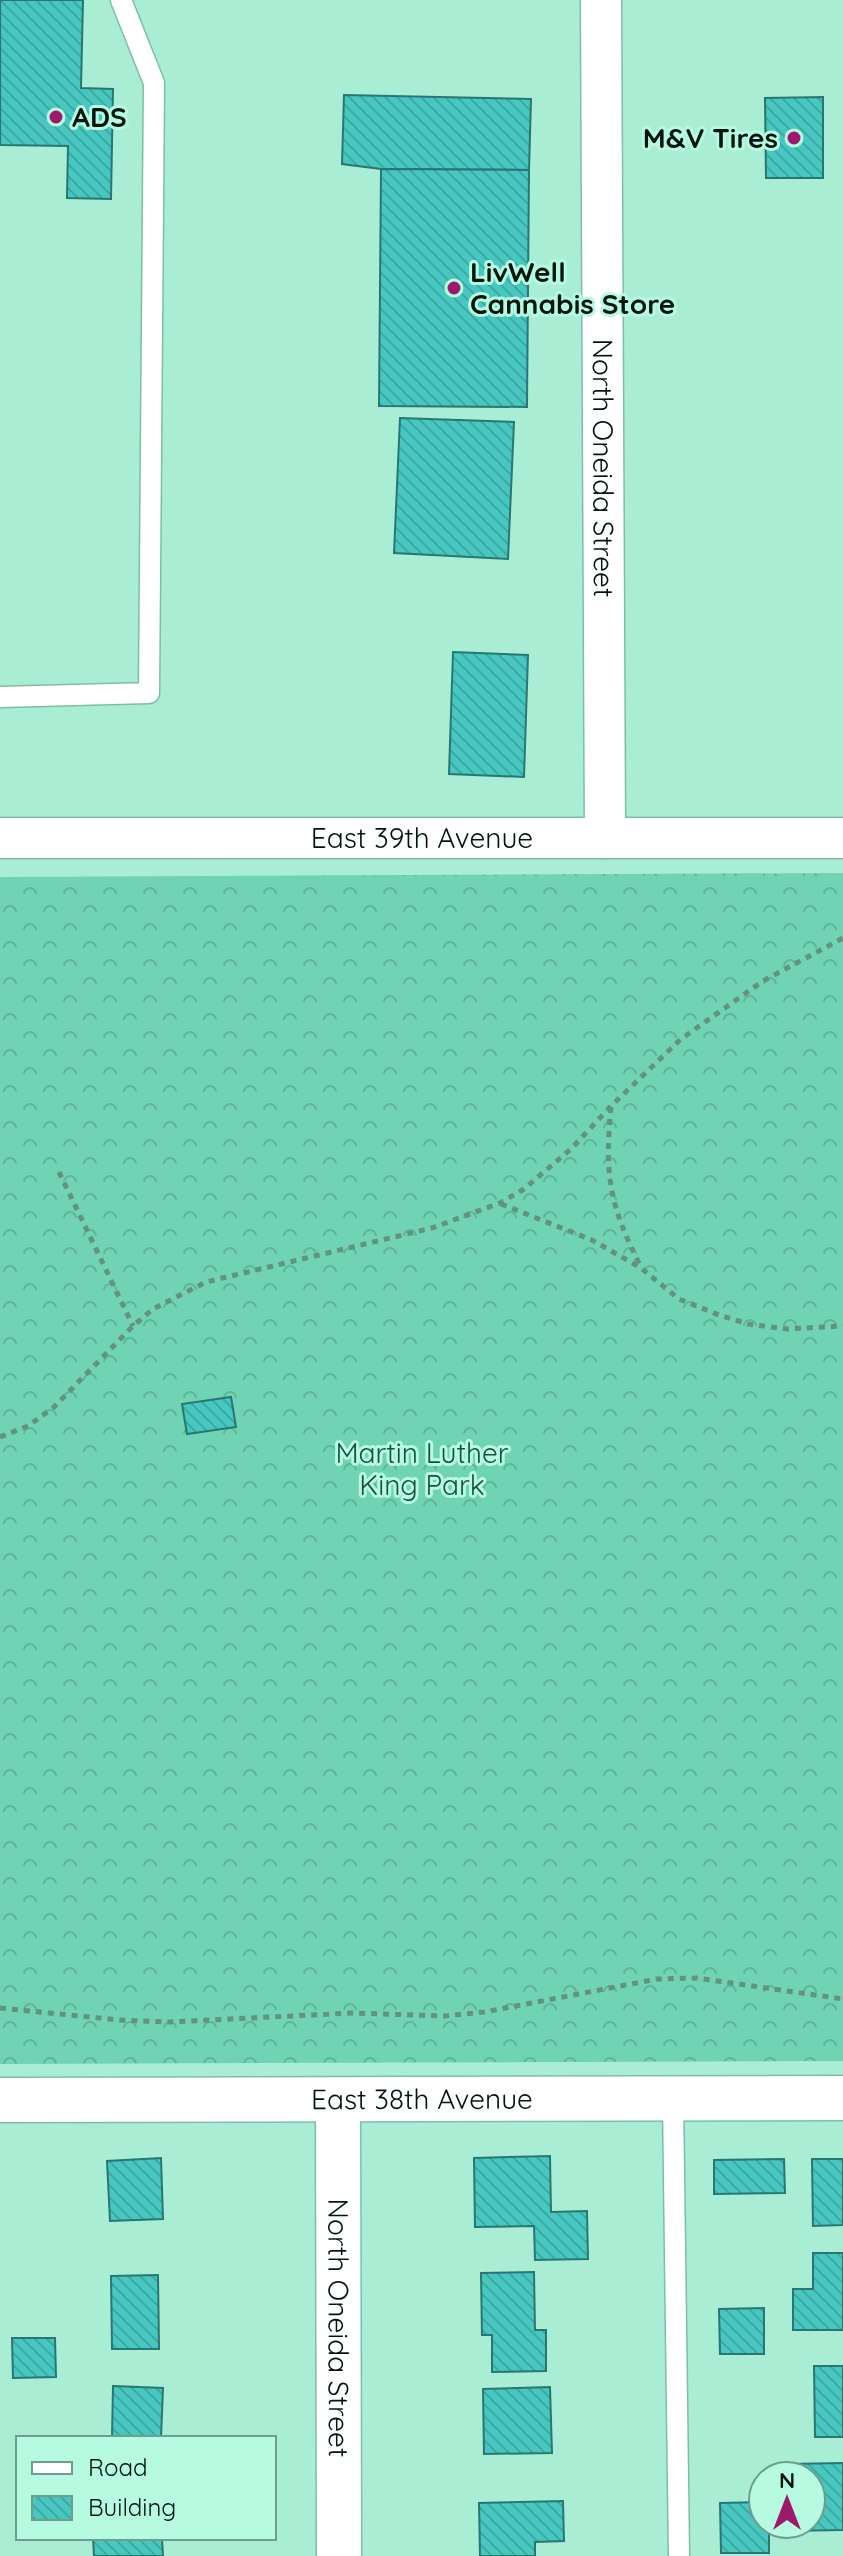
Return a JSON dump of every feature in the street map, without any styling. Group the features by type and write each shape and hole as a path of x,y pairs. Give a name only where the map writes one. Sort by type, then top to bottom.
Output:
{"street":[{"name":"North Oneida Street","path":"601,0 605,838"},
{"name":"East 39th Avenue","path":"0,838 843,838"},
{"name":"East 38th Avenue","path":"0,2100 843,2098"},
{"name":"North Oneida Street","path":"338,2100 339,2556"}],"lane":[{"path":"0,697 149,693 154,83 121,0"},
{"path":"673,2098 679,2556"}],"path":[{"path":"0,1437 28,1426 54,1407 153,1309 206,1282 432,1228 500,1203 524,1189 572,1148 681,1039 763,981 843,938"},
{"path":"611,1106 608,1169 612,1201 621,1229 641,1268"},
{"path":"59,1172 133,1326"},
{"path":"500,1203 592,1240 641,1268 679,1299 748,1324 787,1329 843,1326"},
{"path":"0,2008 169,2022 352,2013 445,2016 484,2012 657,1979 697,1978 843,1999"}],"green space":[{"name":"Martin Luther King Park","path":"843,873 843,2061 0,2064 0,877"}],"building":[{"name":"ADS","path":"0,0 83,0 81,88 113,89 111,199 67,198 68,146 0,145"},
{"path":"344,95 531,99 529,170 381,169 342,164"},
{"name":"M&V Tires","path":"823,97 823,178 766,178 765,98"},
{"name":"LivWell Cannabis Store","path":"381,169 529,170 527,407 379,406"},
{"path":"400,418 514,422 508,559 394,553"},
{"path":"453,652 528,655 524,777 449,774"},
{"path":"231,1397 236,1427 187,1434 182,1404"},
{"path":"550,2156 551,2212 587,2211 588,2259 535,2260 534,2226 475,2227 474,2158"},
{"path":"161,2158 163,2219 110,2221 107,2161"},
{"path":"784,2159 785,2193 714,2194 714,2160"},
{"path":"812,2159 843,2159 843,2225 813,2226"},
{"path":"813,2253 843,2253 843,2330 793,2330 793,2289 813,2289"},
{"path":"534,2272 535,2330 546,2330 546,2371 492,2372 492,2335 482,2335 481,2273"},
{"path":"158,2275 159,2349 112,2349 111,2276"},
{"path":"764,2308 764,2354 720,2354 719,2309"},
{"path":"12,2338 55,2338 56,2377 13,2378"},
{"path":"814,2366 843,2366 843,2437 815,2437"},
{"path":"113,2386 163,2388 161,2436 112,2436"},
{"path":"550,2387 552,2453 484,2454 483,2389"},
{"path":"827,2463 843,2463 843,2530 827,2530"},
{"path":"563,2501 564,2541 535,2542 535,2556 480,2556 479,2503"},
{"path":"747,2502 747,2540 769,2540 769,2553 721,2553 720,2503"},
{"path":"93,2540 162,2540 163,2556 94,2556"}],"place":[{"name":"ADS","path":"56,117"},
{"name":"M&V Tires","path":"794,138"},
{"name":"LivWell Cannabis Store","path":"454,288"}]}
